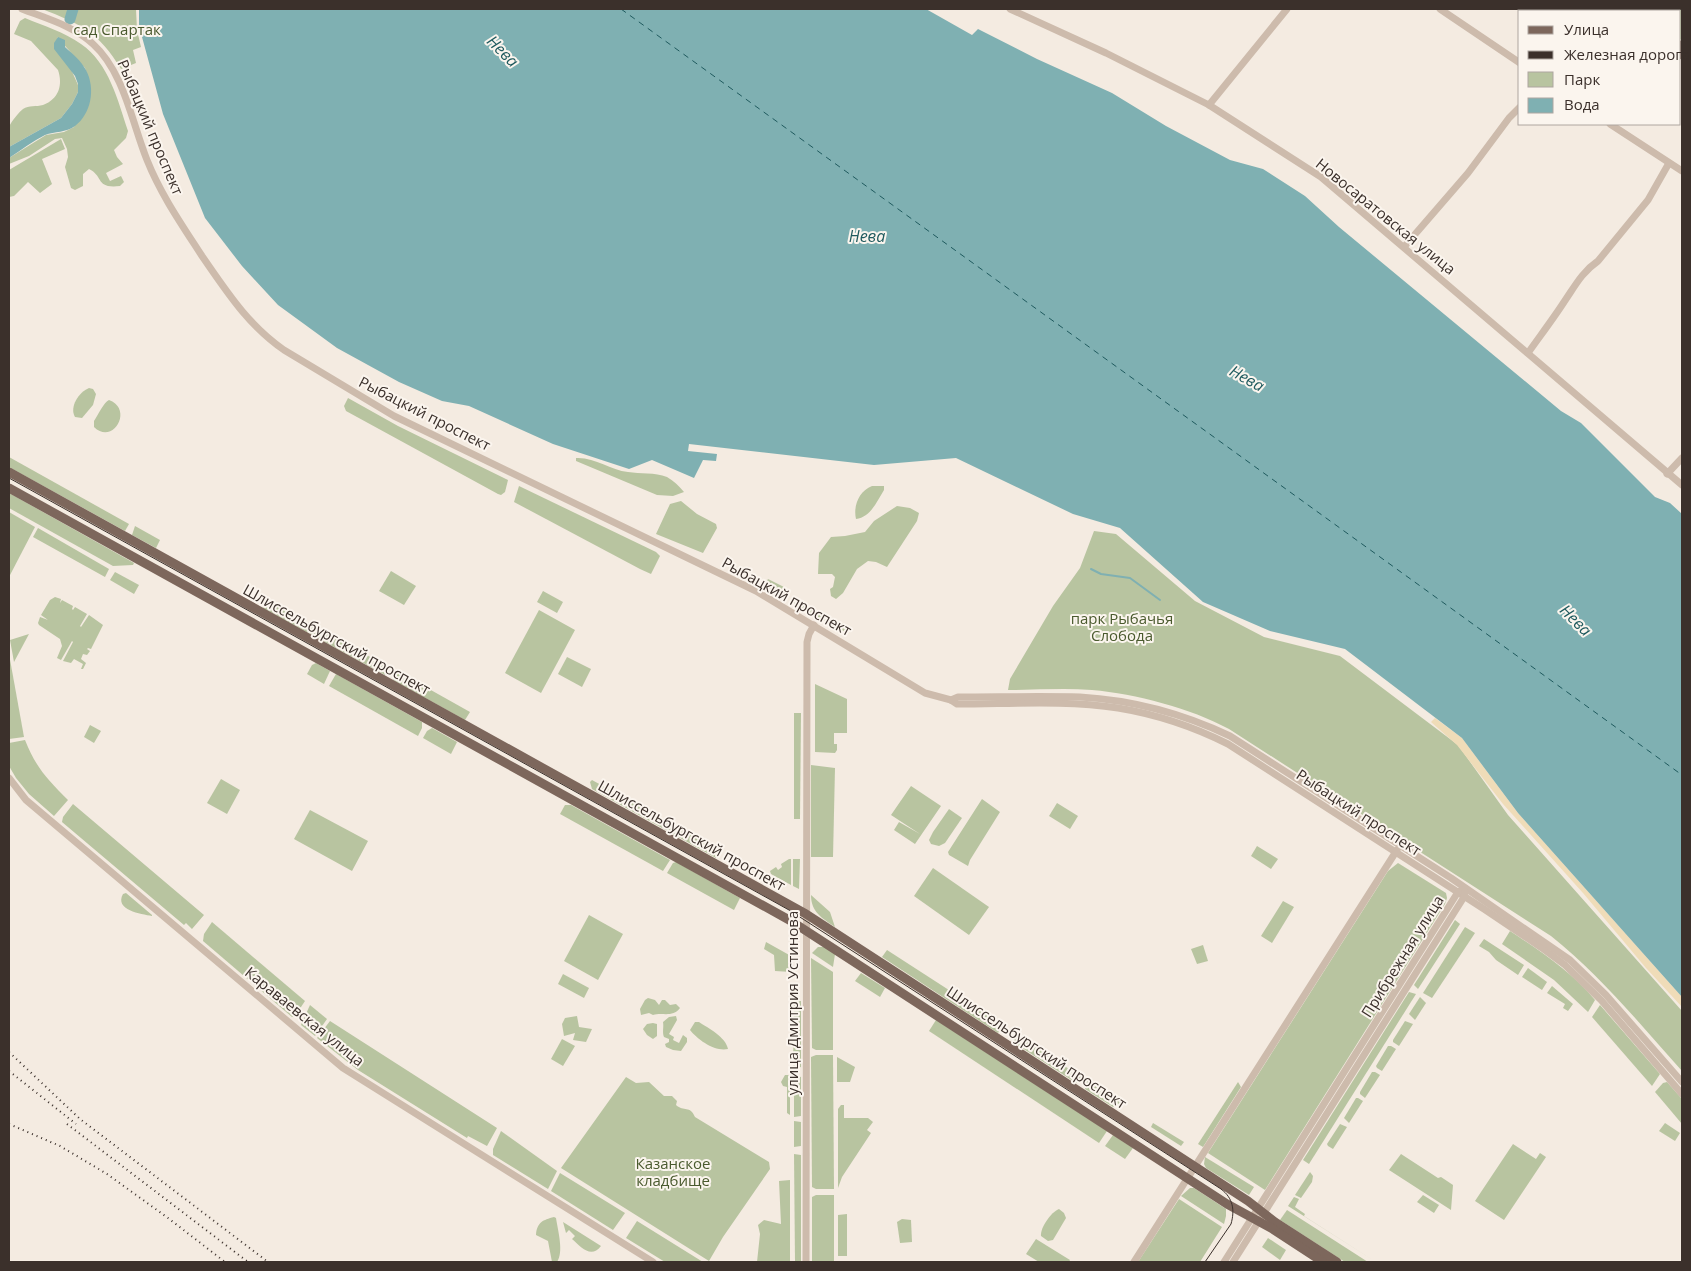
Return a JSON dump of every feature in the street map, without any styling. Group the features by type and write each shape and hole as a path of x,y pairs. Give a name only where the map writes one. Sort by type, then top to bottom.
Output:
{"main road":[{"name":"Шлиссельбургский проспект","path":"9,472 806,914 1195,1166 1337,1262"},
{"name":"Шлиссельбургский проспект","path":"9,488 806,930 1188,1178 1323,1262"}],"street":[{"name":"Рыбацкий проспект","path":"22,9 81,35 94,44 107,60 119,82 152,173 168,203 252,324 270,340 297,359 394,416 756,591 925,693 951,700 957,704 1003,700 1120,708 1146,714 1207,734 1228,744 1465,888 1546,942 1580,968 1682,1082"},
{"name":"Новосаратовская улица","path":"1010,9 1106,53 1209,105 1321,177 1682,485"},
{"path":"1209,105 1287,9"},
{"path":"1440,9 1518,62"},
{"path":"1404,247 1468,173 1509,118 1518,109"},
{"path":"1612,125 1682,171"},
{"path":"1528,353 1579,278 1607,250 1648,200 1669,163"},
{"path":"1667,474 1682,458"},
{"name":"улица Дмитрия Устинова","path":"806,1262 807,642 814,625"},
{"name":"Караваевская улица","path":"9,778 15,788 44,816 343,1068 653,1262"},
{"name":"Рыбацкий проспект","path":"1398,848 1461,894 1542,948 1576,974 1601,1000 1682,1094"},
{"path":"1134,1262 1398,848"},
{"name":"Прибрежная улица","path":"1224,1262 1261,1211 1465,888"},
{"name":"Прибрежная улица","path":"1233,1262 1255,1220"}],"green space":[{"name":"сад Спартак","path":"42,9 136,9 137,30 141,47 133,50 136,63 121,69 105,46 88,31"},
{"path":"1639,9 1682,9 1682,41 1681,10"},
{"path":"25,18 61,33 81,44 91,52 106,72 128,131 126,138 114,150 123,164 106,173 110,181 121,176 124,182 120,186 107,186 103,184 97,175 89,169 83,174 83,186 75,190 71,188 65,167 68,157 67,149 62,138 55,139 29,156 9,164 9,158 46,135 64,132 74,127 90,89 85,68 57,37 78,85 78,92 72,104 61,118 9,147 8,135 11,123 25,108 43,105 53,99 60,86 58,70 31,41 14,34 20,21"},
{"path":"61,139 65,149 42,159 52,184 40,193 28,182 14,196 9,197 9,170"},
{"path":"89,388 93,389 96,394 93,405 82,418 75,417 73,413 74,404 82,393"},
{"path":"348,398 398,426 508,480 505,492 501,495 498,494 346,411 344,406"},
{"path":"109,400 120,411 120,418 114,429 108,432 101,432 94,427 94,421"},
{"path":"9,457 129,524 125,531 9,467"},
{"path":"576,458 590,459 621,471 662,475 672,480 684,492 673,496 657,495 576,461"},
{"path":"519,486 656,552 660,556 651,574 514,502"},
{"path":"872,486 884,486 884,490 870,512 856,519 855,509 860,495"},
{"path":"9,493 134,563 133,565 113,566 9,508"},
{"path":"681,501 697,514 716,524 717,528 703,553 656,534 670,504"},
{"path":"897,506 910,508 919,513 917,521 887,567 868,561 857,569 843,593 836,599 831,596 830,589 833,587 835,577 832,574 818,574 819,553 831,537 865,532 874,521"},
{"path":"9,512 35,527 9,577"},
{"path":"135,526 160,540 156,548 132,535"},
{"path":"38,528 109,569 105,577 33,537"},
{"name":"парк Рыбачья Слобода","path":"1094,531 1116,534 1195,601 1264,637 1340,656 1458,745 1508,815 1682,1011 1682,1071 1587,967 1551,936 1229,729 1180,708 1109,692 1082,689 1008,690 1010,679 1053,606 1080,568"},
{"path":"391,571 416,586 404,605 379,591"},
{"path":"115,572 139,585 134,594 110,580"},
{"path":"768,579 786,588 781,596 764,586"},
{"path":"543,591 563,602 557,613 537,602"},
{"path":"55,597 61,599 60,603 62,600 73,606 73,610 75,607 87,614 81,627 89,615 103,625 91,649 87,649 90,651 87,655 83,654 81,659 86,663 83,669 81,669 83,664 74,659 71,663 63,661 73,642 61,660 57,658 62,646 60,639 38,623 40,617 48,620 41,615 50,600"},
{"path":"266,599 390,668 385,675 263,608"},
{"path":"796,600 848,626 849,630 846,632 839,629 794,604"},
{"path":"539,610 575,630 541,693 505,673"},
{"path":"29,634 14,662 10,640"},
{"path":"9,654 24,737 9,739"},
{"path":"567,657 591,669 582,687 558,674"},
{"path":"316,663 330,671 324,684 307,674 312,665"},
{"path":"397,671 470,712 465,720 393,680"},
{"path":"336,674 422,722 422,728 418,736 329,686"},
{"path":"815,684 847,699 847,733 834,733 834,744 837,744 835,753 815,752"},
{"path":"794,713 801,713 800,819 794,819"},
{"path":"90,725 101,731 94,743 84,737"},
{"path":"432,728 457,742 451,754 423,738 427,731"},
{"path":"25,740 43,773 68,800 54,816 29,794 9,766 9,743"},
{"path":"811,765 835,768 833,857 811,857"},
{"path":"221,779 240,790 227,814 207,803"},
{"path":"592,780 721,851 716,858 592,789 590,782"},
{"path":"911,786 941,806 915,844 894,830 899,822 920,834 891,815"},
{"path":"982,799 1000,812 968,866 949,855 948,852"},
{"path":"1057,803 1078,816 1070,829 1049,816"},
{"path":"73,804 204,915 192,929 186,923 184,925 62,822 63,817"},
{"path":"565,805 571,805 670,860 663,871 560,814"},
{"path":"949,809 962,818 945,843 939,846 931,844 929,840 933,832"},
{"path":"310,810 368,841 352,871 294,839"},
{"path":"1257,846 1278,859 1271,869 1251,856"},
{"path":"791,859 791,885 771,874 770,871 776,867 778,870 782,867 781,864"},
{"path":"793,859 800,859 799,889 793,886"},
{"path":"676,862 740,898 734,910 667,873 673,863"},
{"path":"1398,863 1446,893 1445,904 1265,1190 1208,1153 1388,871"},
{"path":"933,868 989,907 969,935 914,896"},
{"path":"126,893 152,916 125,907 121,899 123,894"},
{"path":"811,895 830,912 835,927 815,910 811,901"},
{"path":"1283,901 1294,907 1272,943 1261,936"},
{"path":"589,915 623,934 598,980 564,961"},
{"path":"1455,920 1460,924 1418,989 1414,985"},
{"path":"212,922 305,1001 295,1016 292,1017 203,941 204,934"},
{"path":"1465,927 1475,933 1432,998 1423,993"},
{"path":"1510,931 1555,962 1586,990 1595,1000 1588,1012 1554,980 1502,944"},
{"path":"1484,939 1524,965 1518,975 1479,946"},
{"path":"766,942 791,956 791,972 775,971 774,955 764,949"},
{"path":"1203,945 1208,961 1197,964 1191,949"},
{"path":"818,947 825,947 835,954 833,967 812,953"},
{"path":"887,950 1003,1025 998,1033 882,957"},
{"path":"811,958 833,972 833,1050 816,1050 812,1048"},
{"path":"1528,968 1547,982 1542,990 1522,977"},
{"path":"861,973 885,988 880,997 855,981"},
{"path":"563,974 589,988 584,998 558,984"},
{"path":"1552,986 1573,1004 1568,1011 1563,1008 1565,1004 1547,993"},
{"path":"1409,992 1416,994 1309,1164 1303,1160"},
{"path":"1420,997 1426,1003 1415,1020 1409,1014"},
{"path":"648,998 655,1000 659,1005 662,1000 665,1000 670,1005 676,1004 680,1008 671,1014 653,1015 649,1013 641,1015 640,1009"},
{"path":"794,1001 801,1001 801,1067 793,1069"},
{"path":"310,1005 327,1019 315,1036 301,1025"},
{"path":"1600,1005 1660,1074 1652,1086 1592,1017"},
{"path":"577,1016 579,1027 592,1029 586,1042 573,1040 575,1033 564,1036 562,1024 565,1018"},
{"path":"676,1016 677,1020 669,1034 674,1037 673,1040 679,1043 683,1035 687,1038 687,1042 681,1051 666,1047 665,1044 669,1042 669,1039 664,1037 663,1033 663,1022 669,1017"},
{"path":"936,1020 1107,1131 1099,1143 929,1031"},
{"path":"330,1021 497,1128 487,1146 468,1136 467,1138 358,1070 317,1038"},
{"path":"1405,1021 1413,1024 1399,1046 1393,1040"},
{"path":"695,1022 699,1022 716,1033 727,1045 728,1049 712,1047 697,1038 690,1030"},
{"path":"647,1024 657,1024 657,1036 653,1039 643,1029"},
{"path":"1015,1034 1083,1078 1076,1083 1013,1042"},
{"path":"562,1039 575,1046 563,1066 551,1059"},
{"path":"1388,1046 1396,1049 1382,1071 1376,1066"},
{"path":"816,1055 833,1055 834,1189 816,1189 812,1187 811,1057"},
{"path":"837,1057 855,1067 850,1082 837,1082"},
{"path":"1372,1072 1380,1075 1365,1098 1360,1092"},
{"path":"785,1075 790,1075 790,1115 787,1113 787,1087 783,1086 781,1082"},
{"path":"794,1075 801,1077 801,1116 794,1117"},
{"name":"Казанское кладбище","path":"626,1077 636,1083 649,1082 664,1096 672,1096 677,1101 676,1105 679,1107 691,1111 695,1117 769,1162 770,1169 723,1237 709,1261 561,1168"},
{"path":"1087,1081 1120,1102 1118,1105 1113,1107 1085,1089"},
{"path":"1238,1082 1241,1087 1203,1147 1198,1144"},
{"path":"1667,1082 1682,1099 1682,1124 1655,1092 1663,1083"},
{"path":"1356,1098 1363,1101 1349,1123 1344,1118"},
{"path":"841,1105 844,1105 844,1118 868,1118 873,1122 867,1130 871,1133 842,1177 838,1188 838,1109"},
{"path":"794,1121 801,1122 801,1146 794,1147"},
{"path":"1153,1123 1184,1142 1181,1146 1151,1127"},
{"path":"1665,1123 1680,1133 1675,1141 1659,1131"},
{"path":"1340,1124 1347,1127 1333,1149 1327,1144"},
{"path":"501,1131 557,1171 548,1189 493,1155 493,1149"},
{"path":"1113,1135 1133,1148 1125,1159 1105,1146"},
{"path":"1513,1144 1536,1159 1540,1153 1546,1157 1504,1220 1475,1201"},
{"path":"794,1154 801,1155 801,1262 795,1262"},
{"path":"1401,1154 1438,1178 1441,1177 1453,1185 1451,1210 1389,1170"},
{"path":"1205,1157 1254,1187 1249,1195 1206,1168 1204,1164"},
{"path":"1310,1172 1313,1176 1312,1182 1301,1198 1295,1195"},
{"path":"560,1173 625,1213 613,1230 551,1191"},
{"path":"790,1180 790,1262 757,1262 760,1234 758,1225 764,1220 781,1224 779,1181"},
{"path":"1190,1188 1194,1188 1226,1209 1224,1224 1181,1196"},
{"path":"816,1195 834,1195 834,1262 812,1262 812,1197"},
{"path":"1423,1195 1439,1205 1434,1213 1417,1202"},
{"path":"1294,1197 1299,1199 1295,1207 1305,1214 1304,1216 1376,1262 1288,1206"},
{"path":"1179,1199 1222,1227 1200,1262 1138,1262"},
{"path":"1059,1209 1066,1218 1053,1240 1048,1241 1041,1236 1042,1229 1050,1217"},
{"path":"1287,1210 1368,1262 1345,1262 1280,1220"},
{"path":"847,1214 847,1256 838,1256 838,1215"},
{"path":"556,1218 560,1247 557,1262 552,1262 548,1241 536,1235 541,1222"},
{"path":"902,1219 911,1220 912,1242 900,1243 897,1222"},
{"path":"637,1221 703,1262 665,1262 626,1238"},
{"path":"563,1222 601,1246 594,1252 582,1248 572,1239 575,1236 569,1230 566,1233"},
{"path":"1268,1238 1286,1250 1280,1260 1262,1247"},
{"path":"1036,1239 1070,1260 1069,1262 1039,1262 1026,1254"}],"sand":[{"path":"1435,718 1462,738 1518,813 1682,997 1682,1007 1503,804 1457,745 1431,722"}],"water":[{"name":"Нева","path":"139,9 926,9 972,35 978,29 1037,59 1112,93 1166,126 1230,160 1263,169 1305,196 1339,227 1561,411 1581,423 1655,497 1670,503 1682,514 1682,997 1518,813 1462,738 1345,649 1270,631 1203,602 1120,528 1073,514 956,458 874,465 689,444 688,451 717,454 716,461 703,460 694,478 652,460 629,469 553,444 469,406 442,401 399,382 337,348 278,305 242,266 205,218 163,114 139,26"},
{"path":"58,37 65,40 65,47 79,61 89,77 91,93 88,108 85,115 72,128 45,135 9,158 9,147 61,118 72,104 78,92 75,76 54,49 54,43"}],"waterway":[{"path":"70,19 73,9"},
{"path":"1091,569 1101,574 1130,578 1160,600"}],"ferry route":[{"path":"621,9 1682,775"}],"tram line":[{"path":"9,478 789,910 1221,1189 1228,1196 1232,1205 1231,1224 1205,1262"}],"railway":[{"path":"9,1052 80,1119 268,1262"},
{"path":"9,1071 76,1124"},
{"path":"9,1124 60,1146 107,1174 225,1262"},
{"path":"67,1124 248,1262"}]}
